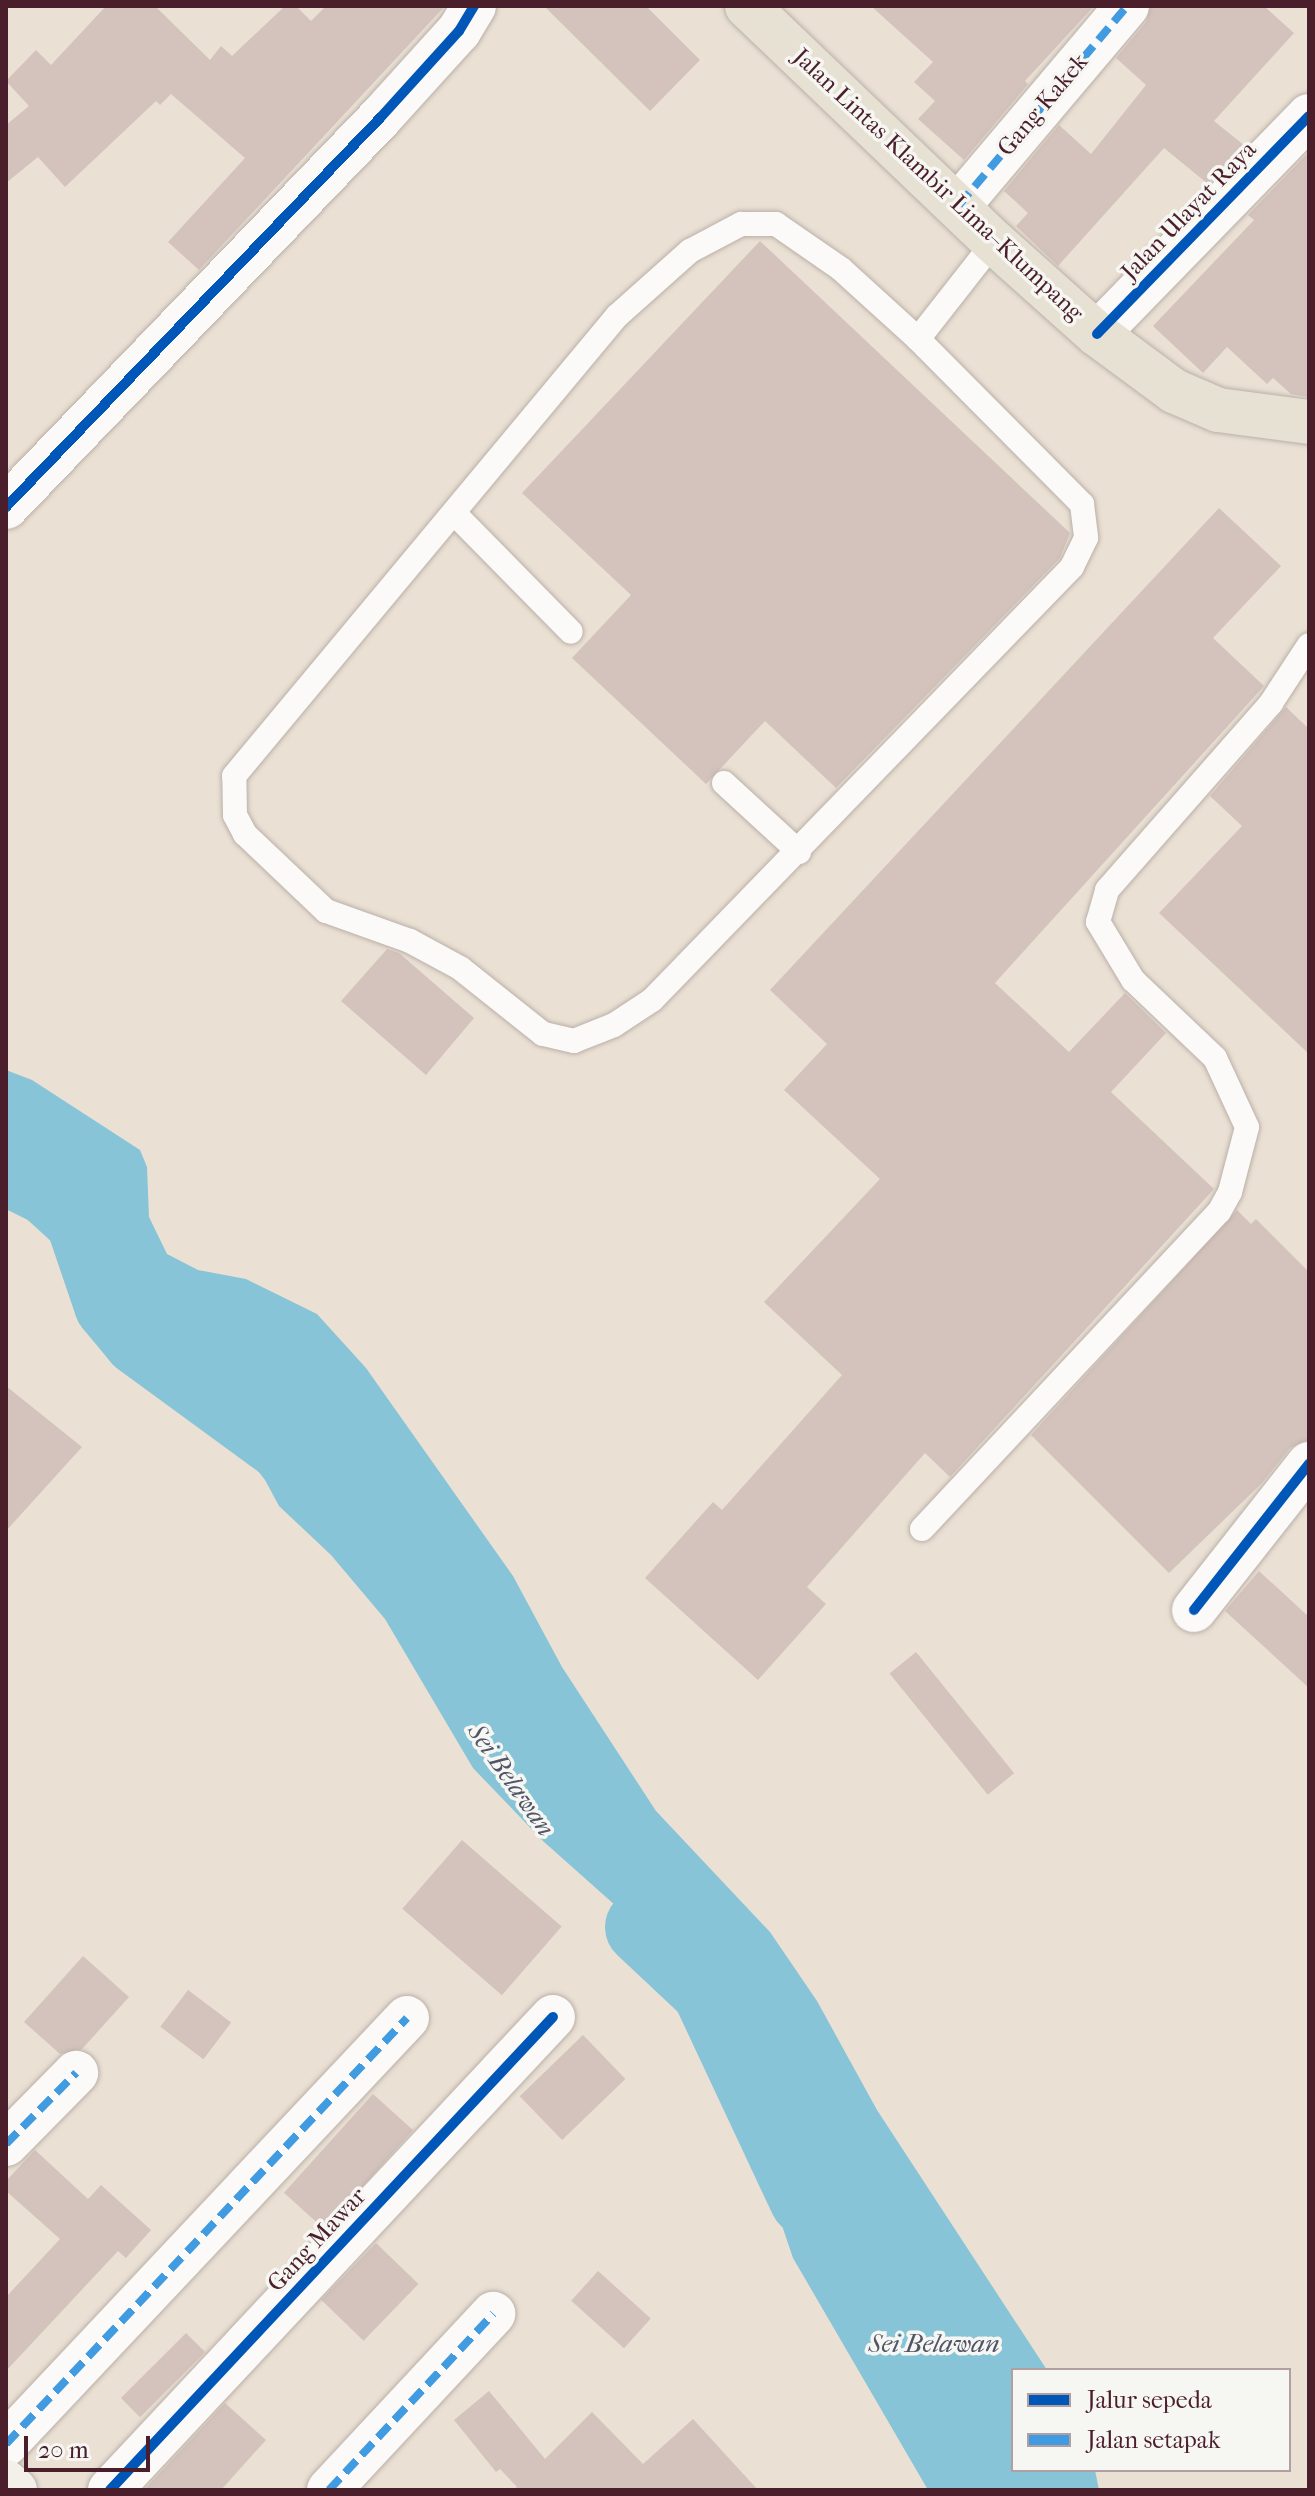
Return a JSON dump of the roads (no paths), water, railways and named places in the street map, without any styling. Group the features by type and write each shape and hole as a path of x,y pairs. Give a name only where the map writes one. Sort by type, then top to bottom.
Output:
{"main road":[{"name":"Jalan Lintas Klambir Lima–Klumpang","path":"747,6 959,205 994,242 1097,334 1174,391 1218,410 1309,422"}],"street":[{"path":"6,507 380,118 459,31 474,6"},
{"name":"Gang Kakek","path":"959,205 1127,6"},
{"name":"Jalan Ulayat Raya","path":"1097,334 1309,116"},
{"path":"1194,1610 1309,1464"},
{"name":"Gang Mawar","path":"110,2490 553,2017"},
{"path":"6,2444 407,2018"},
{"path":"6,2144 76,2073"},
{"path":"329,2490 493,2314"},
{"path":"6,2482 15,2490"}],"lane":[{"path":"741,224 776,224 841,269 918,339 1082,504 1086,538 1072,567 799,852 652,1000 614,1025 574,1041 543,1034 460,968 410,941 326,911 245,834 235,815 234,776 617,316 690,251 741,224"},
{"path":"918,339 994,242"},
{"path":"455,514 571,632"},
{"path":"922,1529 1219,1212 1230,1192 1247,1127 1215,1058 1133,980 1098,922 1107,890 1271,703 1309,645"},
{"path":"724,783 799,852"}],"water":[{"name":"Sei Belawan","path":"6,1070 32,1080 140,1150 147,1167 149,1217 167,1254 198,1270 246,1279 317,1314 366,1368 513,1576 562,1667 656,1811 770,1932 817,2001 877,2110 1046,2368 1011,2368 1011,2472 1095,2472 1099,2490 928,2490 793,2258 773,2199 759,2076 733,2023 670,1954 543,1841 473,1768 385,1619 331,1555 279,1506 210,1377 142,1311 82,1199 58,1173 33,1161 6,1162"}],"waterway":[{"name":"Sei Belawan","path":"6,1167 49,1188 83,1219 112,1304 140,1338 286,1445 304,1468"},
{"name":"Sei Belawan","path":"643,1927 709,1989 807,2198"}]}
